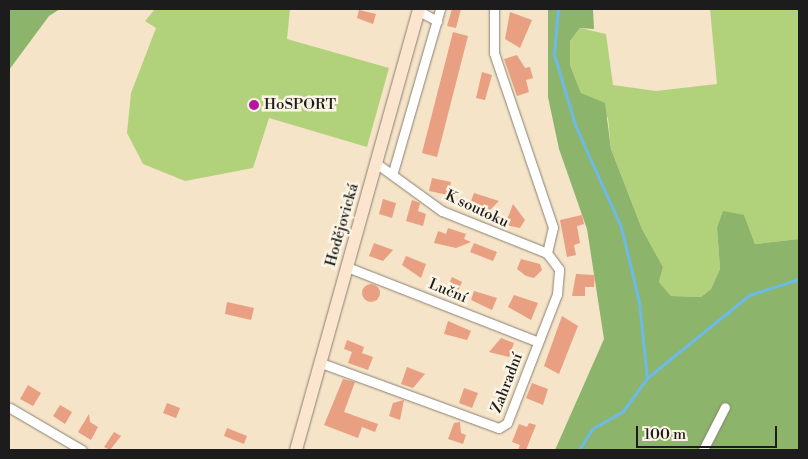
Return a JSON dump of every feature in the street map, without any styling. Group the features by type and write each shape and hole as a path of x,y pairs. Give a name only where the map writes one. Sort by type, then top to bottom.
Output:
{"street":[{"path":"393,172 440,9"},
{"path":"494,9 494,52 553,227 547,253"},
{"path":"419,10 437,21"},
{"name":"Hodějovická","path":"296,450 419,10"},
{"name":"K soutoku","path":"376,163 393,172 442,210 547,253"},
{"name":"Zahradní","path":"321,362 499,428 507,423 538,342 560,276 558,263 547,253"},
{"name":"Luční","path":"347,267 538,342"},
{"path":"703,450 725,407"},
{"path":"10,408 82,450"}],"green space":[{"path":"9,9 60,9 49,16 9,70"},
{"name":"HoSPORT","path":"155,9 290,9 287,39 389,68 367,147 269,118 253,168 185,181 143,164 127,133 131,93 156,28 145,21"},
{"path":"548,9 593,9 594,29 580,28 570,41 570,65 581,93 605,103 611,149 642,229 663,267 659,282 671,296 701,297 711,289 720,269 717,228 723,211 744,215 755,244 799,239 799,450 555,450 604,339 587,229 559,149 548,97"},
{"path":"710,9 799,9 799,239 755,244 744,215 717,228 720,269 711,289 701,297 671,296 659,282 663,267 642,229 611,149 608,118 581,93 570,65 570,41 580,28 606,34 613,85 656,91 717,84"}],"building":[{"path":"452,9 461,9 456,28 447,26"},
{"path":"359,10 376,14 373,24 357,18"},
{"path":"510,12 532,20 520,48 505,39"},
{"path":"453,32 468,36 437,157 422,153"},
{"path":"517,55 525,68 530,67 533,78 526,80 529,92 517,96 504,59"},
{"path":"482,72 492,75 485,100 476,98"},
{"path":"432,178 451,182 448,195 429,191"},
{"path":"474,193 499,201 489,211 476,206 471,201"},
{"path":"383,199 396,203 392,218 379,214"},
{"path":"412,200 420,203 418,211 426,214 423,226 406,221"},
{"path":"513,204 525,220 520,228 505,225"},
{"path":"582,215 584,224 577,226 580,243 574,245 576,255 567,257 560,220"},
{"path":"448,228 466,234 464,239 471,242 456,248 434,243 438,231 446,234"},
{"path":"374,243 393,250 383,261 369,256"},
{"path":"474,243 497,252 493,261 470,252"},
{"path":"406,256 426,264 421,278 402,265"},
{"path":"521,259 540,264 542,270 534,278 526,276 517,269"},
{"path":"576,274 595,275 594,287 585,287 585,296 572,296"},
{"path":"452,277 462,282 456,296 446,291"},
{"path":"371,284 377,287 380,293 377,299 371,302 365,299 362,293 365,287"},
{"path":"474,291 497,298 492,310 471,300"},
{"path":"514,295 538,303 531,320 508,307"},
{"path":"227,302 254,308 251,320 225,314"},
{"path":"562,316 578,326 559,374 544,366"},
{"path":"448,321 471,331 467,340 444,334"},
{"path":"501,338 514,343 509,357 489,352"},
{"path":"347,340 364,347 362,353 373,357 368,370 348,363 352,352 344,349"},
{"path":"407,367 425,374 413,388 401,384"},
{"path":"343,379 355,382 344,412 378,424 375,432 362,427 358,438 324,425"},
{"path":"532,383 548,389 543,405 526,398"},
{"path":"28,385 41,393 33,406 20,399"},
{"path":"464,388 478,393 472,408 459,403"},
{"path":"404,400 400,420 389,416 393,403"},
{"path":"167,403 180,408 176,418 163,413"},
{"path":"60,405 72,412 65,424 53,416"},
{"path":"89,414 90,422 98,427 91,440 78,432"},
{"path":"460,422 461,433 466,435 463,444 448,439 454,423"},
{"path":"529,423 536,425 526,450 518,450 520,445 512,442 519,424 527,427"},
{"path":"227,428 247,436 244,444 224,436"},
{"path":"114,432 121,436 110,450 104,447"}],"waterway":[{"path":"558,9 554,54 575,125 621,227 639,302 647,378"},
{"path":"579,450 592,429 623,411 647,378 749,295 799,279"}],"place":[{"name":"HoSPORT","path":"254,105"}]}
